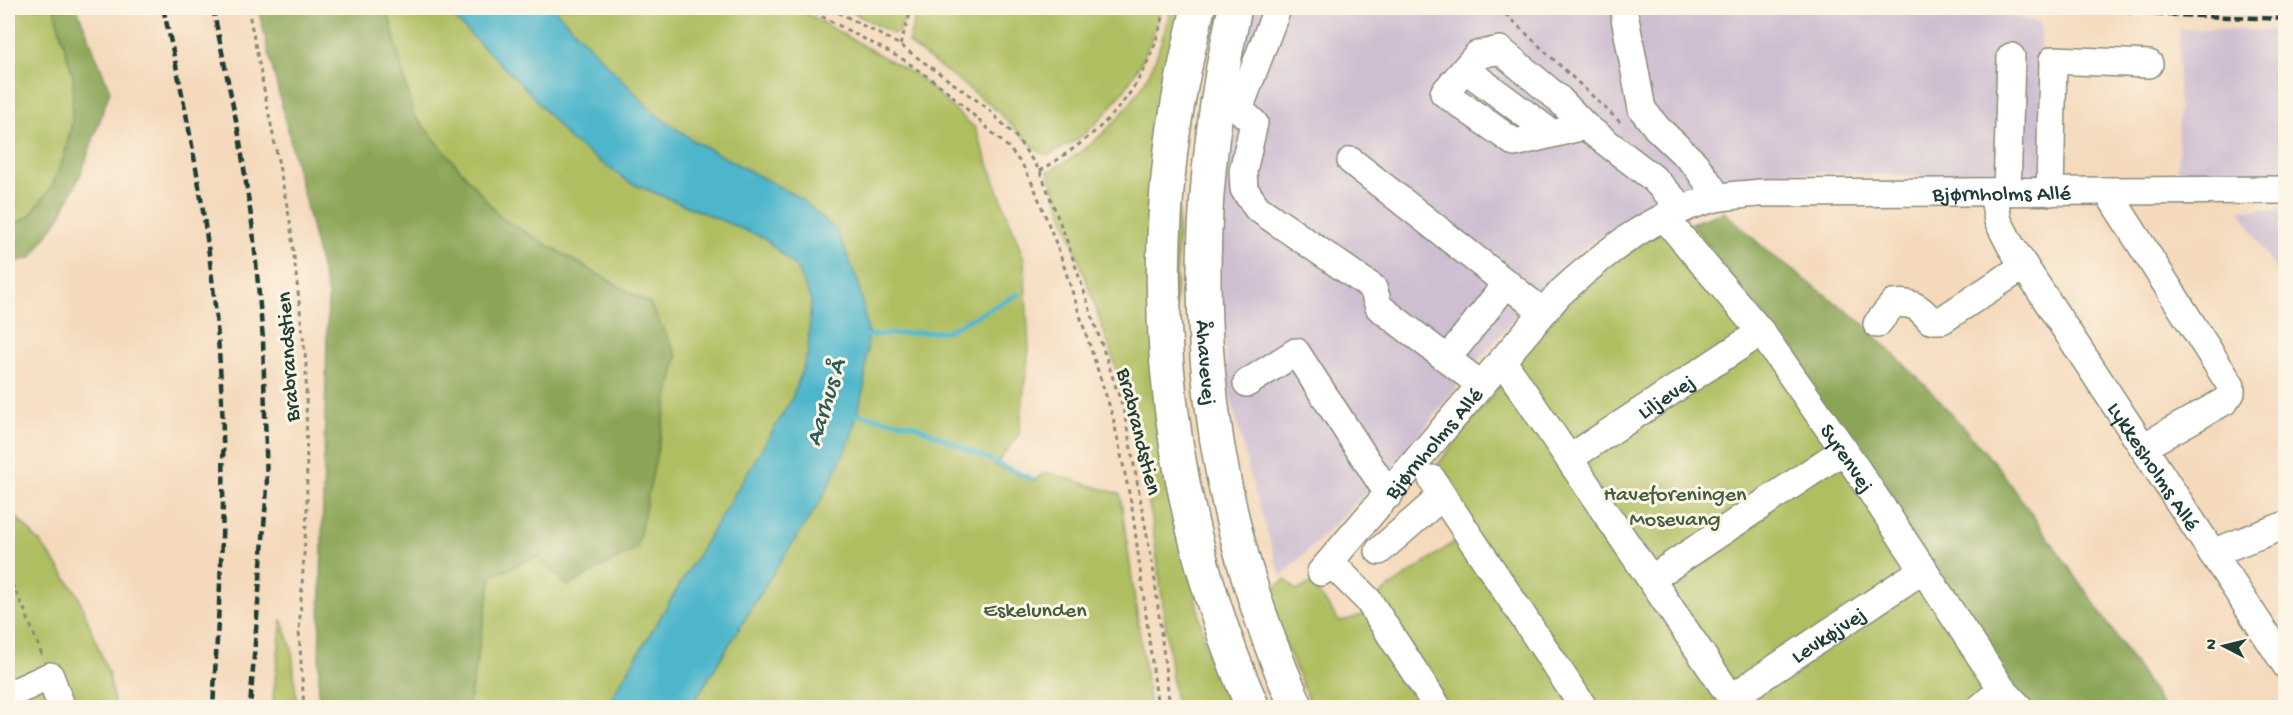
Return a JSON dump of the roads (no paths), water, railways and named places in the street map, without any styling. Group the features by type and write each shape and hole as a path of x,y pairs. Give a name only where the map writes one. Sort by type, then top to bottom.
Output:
{"main road":[{"name":"Åhavevej","path":"1198,8 1178,102 1169,167 1163,280 1166,352 1175,441 1196,546 1228,648 1253,708"},
{"name":"Åhavevej","path":"1235,8 1226,50 1208,172 1203,294 1205,342 1215,436 1225,492 1248,582 1270,645 1297,708"},
{"path":"1208,172 1194,292 1192,341 1196,438 1203,487 1229,588 1276,708"}],"street":[{"path":"1277,9 1239,109 1254,123 1243,171 1244,189 1257,208 1458,345 1492,372 1570,458 1735,703"},
{"path":"1625,18 1642,109 1657,128 1695,164 1718,197"},
{"name":"Syrenvej","path":"1585,126 1515,143 1444,93 1477,55 1500,50 1559,99 1585,126 1653,178 1673,213 1844,450 2011,698"},
{"name":"Lykkesholms Allé","path":"2011,57 1998,221 2010,246 2286,665"},
{"path":"2050,192 2053,60 2149,64"},
{"path":"1351,161 1543,312"},
{"name":"Bjørnholms Allé","path":"1438,708 1368,600 1326,568 1559,294 1595,261 1632,234 1673,213 1718,197 1758,193 2286,190"},
{"path":"2107,191 2230,387 2229,398 2225,401 2143,447"},
{"path":"1877,324 1893,304 1901,303 1910,303 1918,307 1930,320 1942,320 2024,266"},
{"path":"1458,345 1507,283"},
{"path":"1373,288 1378,307 1492,372"},
{"name":"Liljevej","path":"1570,458 1761,332"},
{"path":"1247,382 1296,352 1389,495"},
{"path":"1651,579 1844,450"},
{"path":"1416,464 1431,478 1584,708"},
{"path":"1379,551 1432,505 1440,492"},
{"path":"2212,553 2286,525"},
{"name":"Levkøjvej","path":"1735,703 1924,570"},
{"path":"8,695 50,676 62,708"},
{"path":"1980,708 2011,698"}],"water":[{"name":"Aarhus Å","path":"444,8 553,8 655,114 694,141 800,198 837,231 858,281 868,333 864,387 850,441 823,497 771,576 691,707 606,707 792,399 808,353 811,300 796,267 764,238 629,182 569,139 529,92"}],"waterway":[{"path":"861,336 947,331 1019,294"},
{"path":"851,413 914,425 1031,479"}],"railway":[{"path":"163,8 196,166 211,273 221,381 223,503 213,708"},
{"path":"213,8 239,135 253,230 263,339 267,487 250,708"},
{"path":"2087,8 2177,15 2286,19"}],"park label":[{"name":"Haveforeningen Mosevang","path":"1675,504"},
{"name":"Eskelunden","path":"1035,608"}]}
